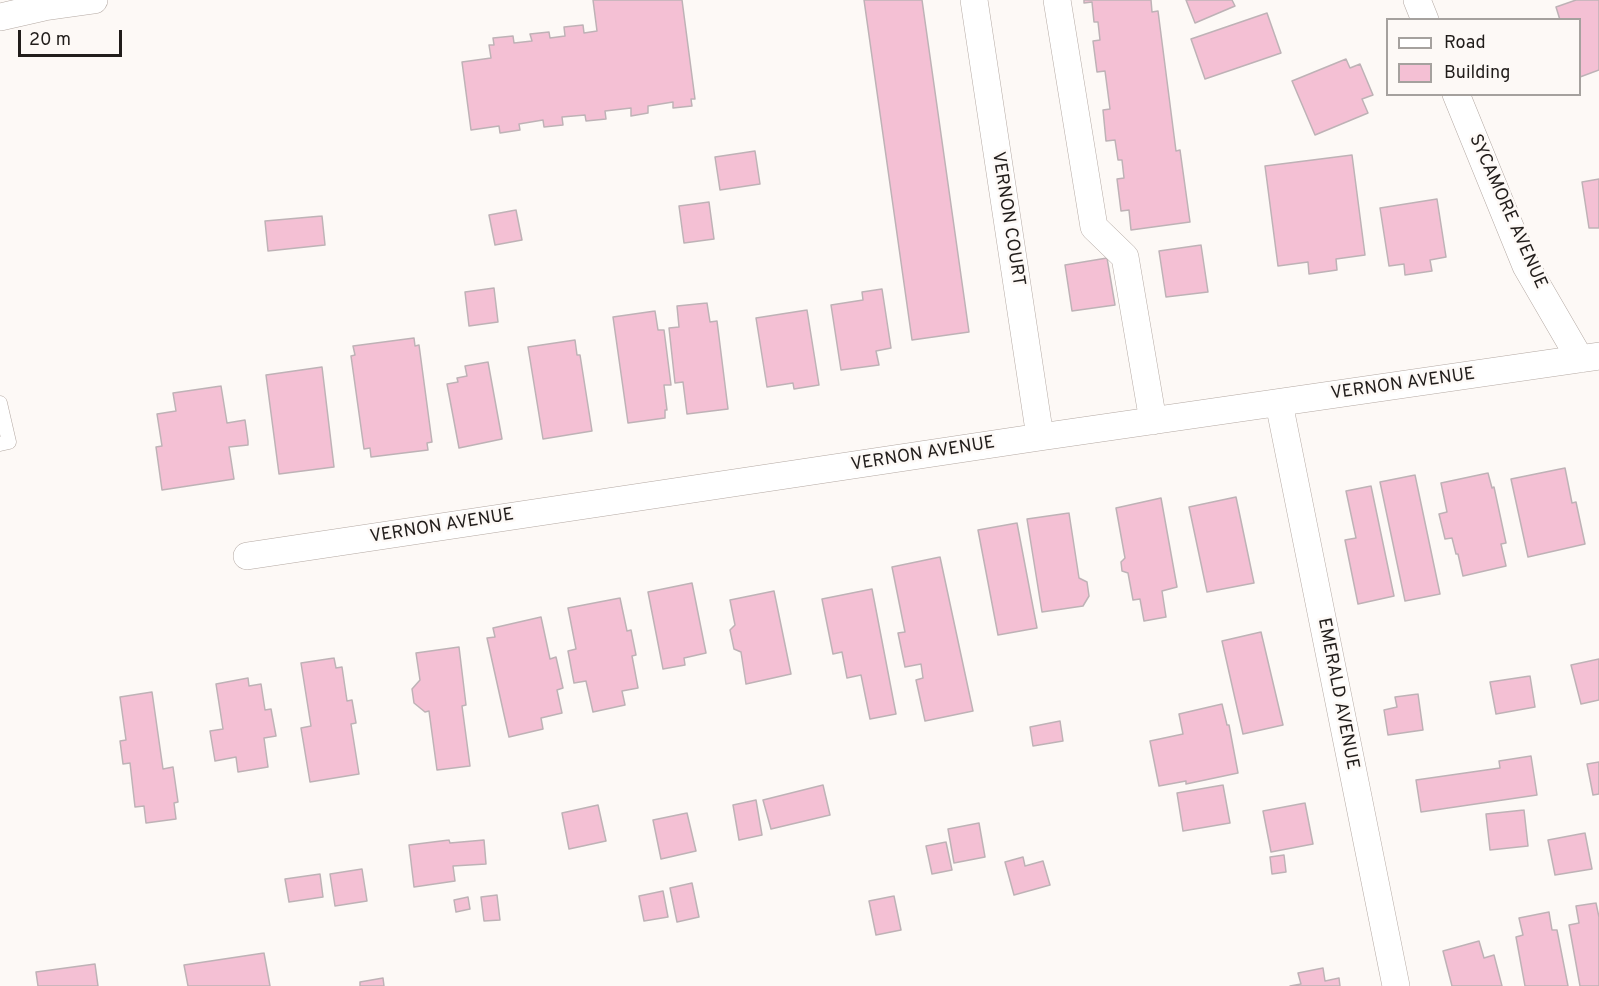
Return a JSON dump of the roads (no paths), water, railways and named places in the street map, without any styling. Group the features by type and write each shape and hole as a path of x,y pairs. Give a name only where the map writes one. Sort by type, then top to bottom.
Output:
{"street":[{"path":"0,17 44,7 94,0"},
{"name":"VERNON COURT","path":"974,0 1040,437"},
{"path":"1057,0 1094,227 1125,257 1153,421"},
{"path":"1417,0 1424,18"},
{"name":"SYCAMORE AVENUE","path":"1457,96 1527,266 1589,358"},
{"name":"VERNON AVENUE","path":"247,556 1040,437 1589,358"},
{"name":"EMERALD AVENUE","path":"1279,403 1396,986"}],"lane":[{"path":"0,403 9,442 0,444"}]}
